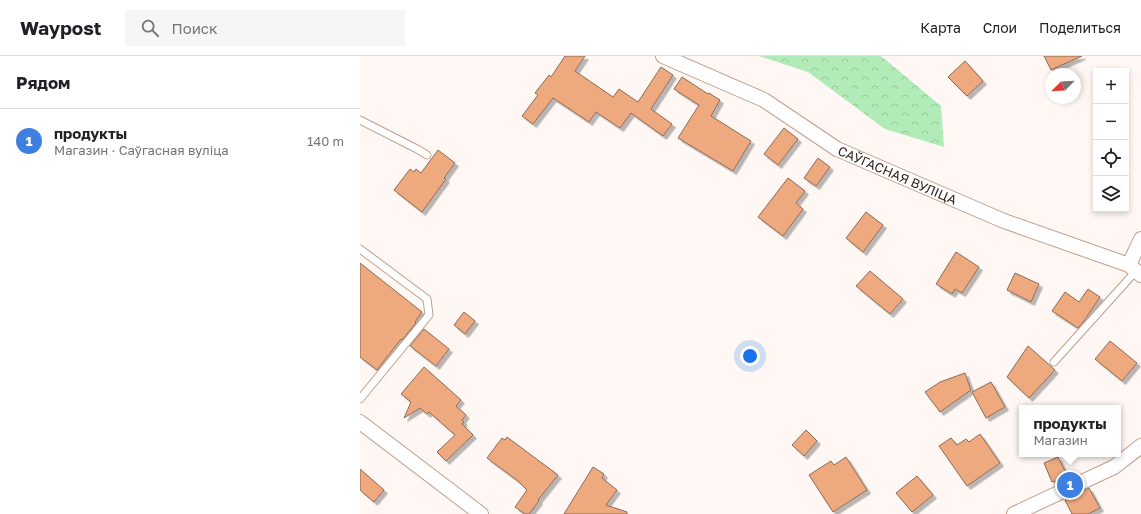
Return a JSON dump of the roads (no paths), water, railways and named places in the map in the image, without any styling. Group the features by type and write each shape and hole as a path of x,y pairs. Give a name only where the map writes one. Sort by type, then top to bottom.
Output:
{"street":[{"name":"САЎГАСНАЯ ВУЛІЦА","path":"662,56 764,100 837,149 1004,221 1135,271"},
{"path":"1135,271 1141,239"},
{"path":"360,422 481,514"},
{"path":"1014,514 1114,468 1141,446"}],"lane":[{"path":"360,120 417,148 427,155"},
{"path":"360,249 427,299 429,316 360,399"},
{"path":"1054,362 1135,271"}],"place":[{"name":"продукты","path":"1070,485"}]}
